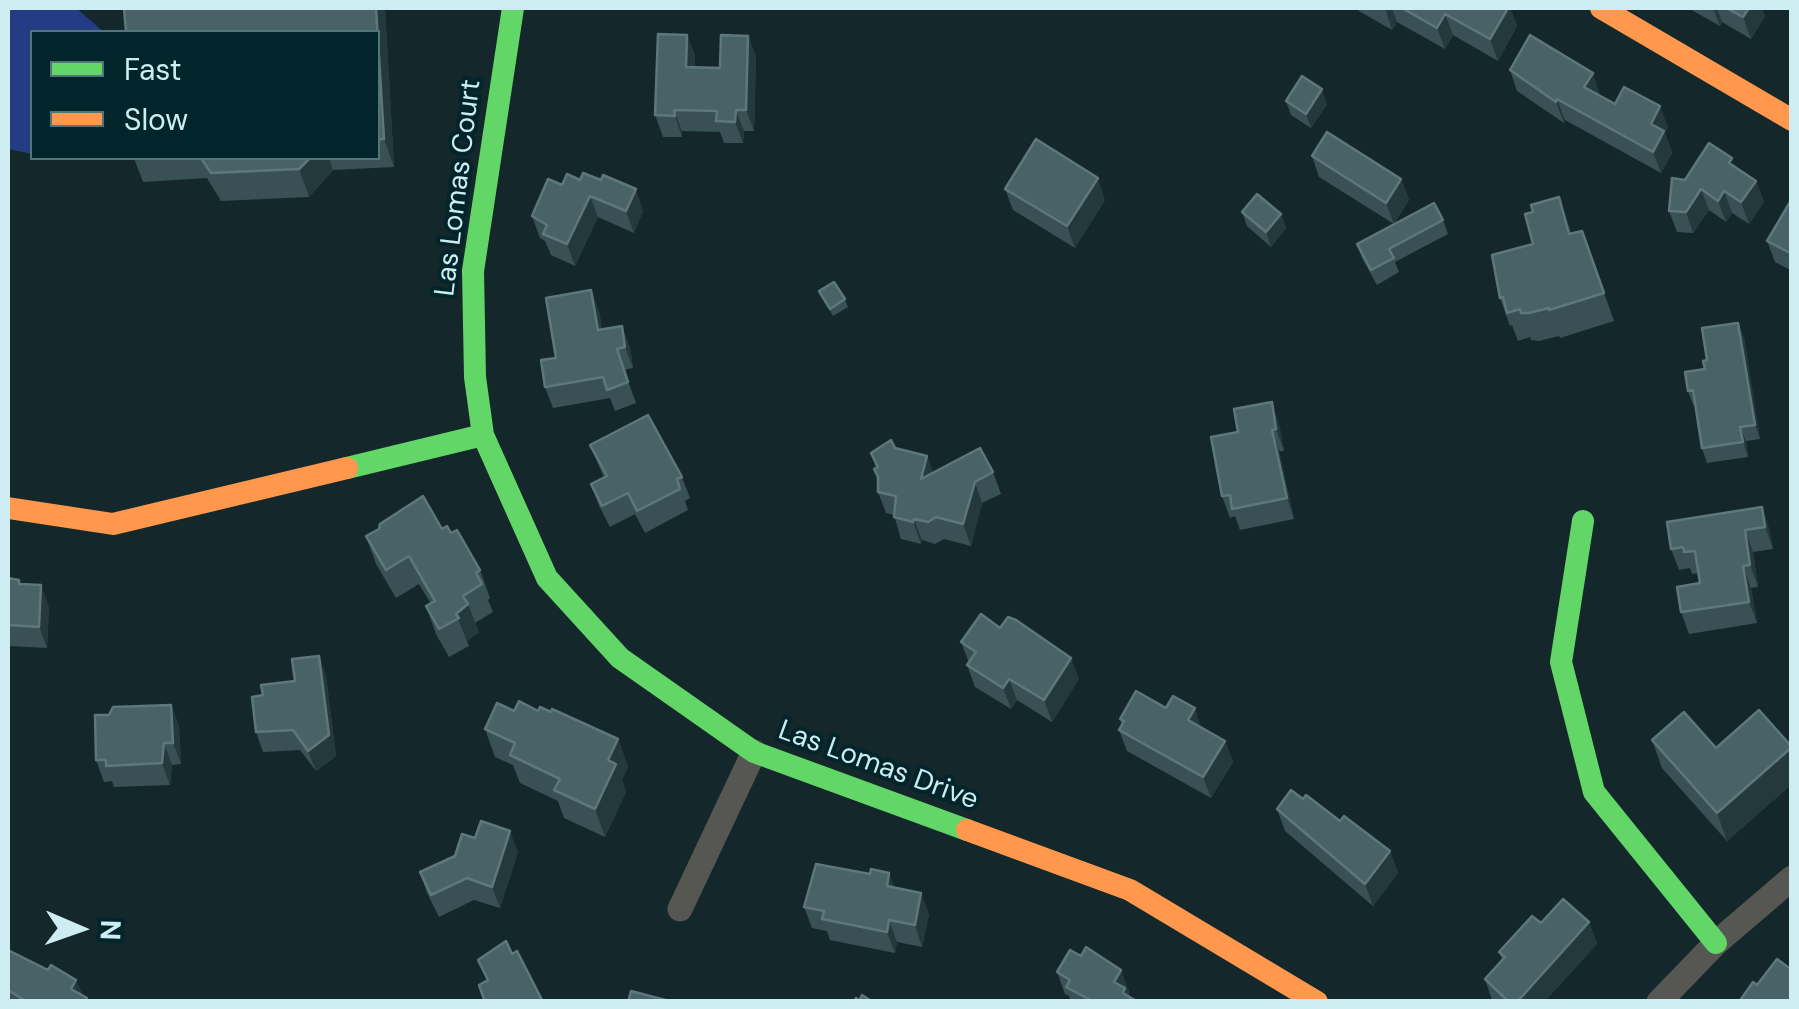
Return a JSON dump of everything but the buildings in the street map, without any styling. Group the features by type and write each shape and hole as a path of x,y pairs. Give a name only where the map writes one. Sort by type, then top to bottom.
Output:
{"street":[{"name":"Las Lomas Court","path":"483,435 475,377 473,271 513,8"},
{"path":"1600,8 1789,109"},
{"path":"8,508 113,524 483,435"},
{"name":"Las Lomas Drive","path":"483,435 547,578 620,658 754,752 1130,890 1317,1002"},
{"path":"1583,521 1561,662 1594,792 1716,943"},
{"path":"680,909 754,752"},
{"path":"1659,1002 1716,943 1792,878"}],"water":[{"path":"8,8 76,8 102,30 30,30 30,154 8,149"}],"traffic: fast":[{"path":"513,8 473,271 475,377 483,435 547,578 620,658 754,752 967,830"},
{"path":"347,468 483,435"},
{"path":"1583,521 1561,662 1594,792 1716,943"}],"traffic: slow":[{"path":"1601,8 1792,120"},
{"path":"8,508 113,524 347,468"},
{"path":"967,830 1130,890 1317,1002"}]}
